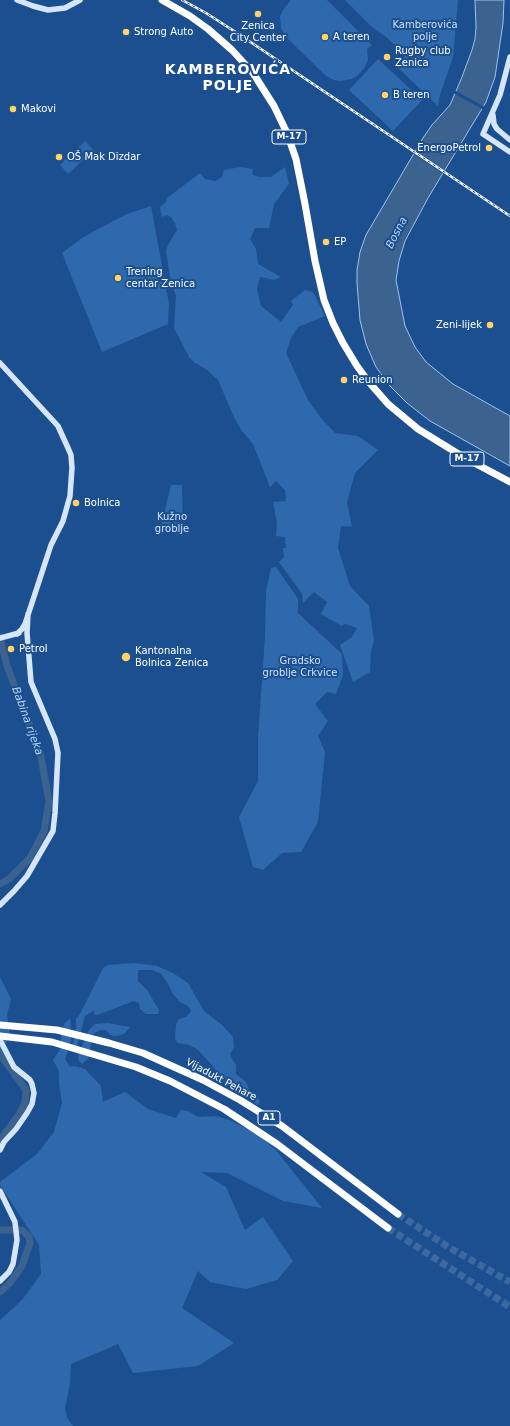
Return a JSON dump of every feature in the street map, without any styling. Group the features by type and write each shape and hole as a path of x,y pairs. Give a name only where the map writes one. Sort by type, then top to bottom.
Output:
{"highway":[{"name":"M-17","path":"162,0 190,16 228,46 253,73 274,106 287,133 296,159 306,204 315,261 324,300 336,330 357,366 388,404 418,429 510,482"},
{"name":"Vijadukt Pehare","path":"0,1025 57,1030 143,1053 176,1067 240,1100 282,1126 398,1214"},
{"name":"A1","path":"0,1036 52,1042 104,1056 170,1081 224,1109 277,1144 388,1228"}],"main road":[{"path":"17,0 48,10 66,8 80,0"},
{"path":"484,132 493,114 504,83 510,57"},
{"path":"493,114 494,124 498,132"},
{"path":"484,132 490,128 510,140"},
{"path":"484,132 510,152"},
{"path":"0,363 58,426 68,448 71,462 70,496 64,516 51,546 28,614 22,629 17,634"},
{"path":"0,905 27,876 52,831 55,813 58,753 55,739 31,682 27,633 28,614"},
{"path":"2,638 27,633"},
{"path":"0,1040 14,1067 30,1080 34,1093 32,1104 28,1113 4,1142 0,1150"},
{"path":"0,1191 16,1222 17,1240 13,1264 9,1272 0,1281"}],"green space":[{"path":"291,0 327,0 372,45 367,49 368,60 365,67 357,76 352,79 340,81 326,76 287,38 281,28 280,16"},
{"name":"Kamberovića polje","path":"345,0 458,0 453,57 440,95 438,106 396,66 406,55 385,36 372,27"},
{"name":"B teren","path":"378,59 422,100 393,131 349,90"},
{"path":"85,141 96,153 90,159 78,148"},
{"path":"76,149 85,158 68,174 60,165"},
{"path":"240,167 253,169 252,174 258,177 271,177 285,167 289,184 274,204 269,228 255,228 250,239 256,249 258,264 281,277 274,280 260,277 257,289 261,306 281,322 293,305 291,301 305,290 313,292 325,316 298,327 291,338 286,353 308,400 321,418 335,433 358,436 378,450 355,473 347,502 352,527 341,526 338,548 350,586 369,606 374,641 371,650 370,672 353,682 340,645 352,637 357,628 345,624 342,626 321,614 327,602 314,592 303,603 302,594 279,562 284,557 283,548 286,548 285,537 276,536 277,523 273,502 286,501 285,490 276,481 270,487 253,444 242,431 234,417 218,380 189,357 174,328 176,296 170,277 166,251 177,230 171,217 167,215 162,217 160,207 166,202 167,198 200,173 205,179 215,181 222,177 224,170"},
{"name":"Trening centar Zenica","path":"151,206 169,304 168,324 102,352 62,253 82,238 102,227 127,214"},
{"name":"Kužno groblje","path":"171,485 182,485 183,536 160,530"},
{"name":"Gradsko groblje Crkvice","path":"276,567 298,599 298,613 342,654 343,675 336,694 327,692 315,704 328,721 318,736 325,752 318,822 301,852 282,853 263,870 253,867 239,817 258,781 258,738 265,637 266,591 271,568"},
{"path":"134,963 157,966 173,973 188,983 204,1011 222,1025 233,1037 234,1047 230,1054 236,1065 236,1074 246,1082 250,1091 256,1095 260,1102 257,1105 250,1098 224,1083 213,1066 197,1049 189,1045 178,1043 175,1039 176,1024 179,1019 186,1017 191,1011 188,1006 180,1002 173,994 161,974 153,970 138,970 138,981 147,990 159,1010 158,1014 146,1014 140,1009 139,1003 134,1001 97,1015 94,1014 94,1010 85,1016 77,1046 75,1049 72,1049 76,1019 103,968 108,965"},
{"path":"0,977 11,999 7,1015 10,1037 0,1051"},
{"path":"70,1018 71,1041 65,1059 70,1067 74,1066 85,1069 101,1086 103,1102 125,1092 148,1109 176,1118 181,1110 188,1111 198,1117 215,1116 230,1120 258,1135 275,1149 322,1208 283,1201 227,1173 201,1172 226,1187 245,1230 263,1217 293,1261 277,1280 246,1289 210,1282 198,1271 182,1308 234,1343 198,1366 133,1373 118,1344 71,1364 70,1384 65,1408 67,1418 73,1426 0,1426 0,1320 22,1300 41,1274 39,1245 0,1185 0,1182 37,1154 54,1132 62,1103 59,1084 59,1071 53,1060 61,1048 61,1035 64,1024"},
{"path":"108,1023 130,1027 124,1034 117,1036 112,1036 106,1030 100,1030 93,1034 88,1059 82,1064 79,1061 78,1056 89,1030 95,1024"}],"water":[{"name":"Bosna","path":"475,0 504,0 503,23 495,77 486,102 428,198 405,241 399,261 396,280 405,326 415,347 426,362 453,384 510,416 510,466 430,421 407,403 390,386 376,367 366,344 360,320 357,283 357,270 360,252 366,235 423,138 432,125 450,105 462,77 475,39"}],"pier":[{"path":"454,90 485,107 484,110 453,93"},
{"path":"413,151 447,172 445,175 412,153"}],"waterway":[{"name":"Babina rijeka","path":"0,637 7,666 40,752 49,801 44,831 30,858 9,879 0,884"},
{"name":"Babina rijeka","path":"0,1054 26,1090 25,1103 18,1116 0,1140"},
{"name":"Babina rijeka","path":"0,1230 22,1230 29,1237 30,1243 22,1266 10,1283 0,1292"}],"tunnel":[{"path":"398,1214 450,1248 510,1282"},
{"path":"388,1228 510,1307"}],"railway":[{"path":"182,0 234,31 510,216"}],"place":[{"name":"Zenica City Center","path":"258,14"},
{"name":"Strong Auto","path":"126,32"},
{"name":"A teren","path":"325,37"},
{"name":"Rugby club Zenica","path":"387,57"},
{"name":"B teren","path":"385,95"},
{"name":"Makovi","path":"13,109"},
{"name":"EnergoPetrol","path":"489,148"},
{"name":"OŠ Mak Dizdar","path":"59,157"},
{"name":"EP","path":"326,242"},
{"name":"Trening centar Zenica","path":"118,278"},
{"name":"Zeni-lijek","path":"490,325"},
{"name":"Reunion","path":"344,380"},
{"name":"Bolnica","path":"76,503"},
{"name":"Petrol","path":"11,649"},
{"name":"Kantonalna Bolnica Zenica","path":"126,657"}],"district":[{"name":"KAMBEROVIĆA POLJE","path":"228,78"}]}
